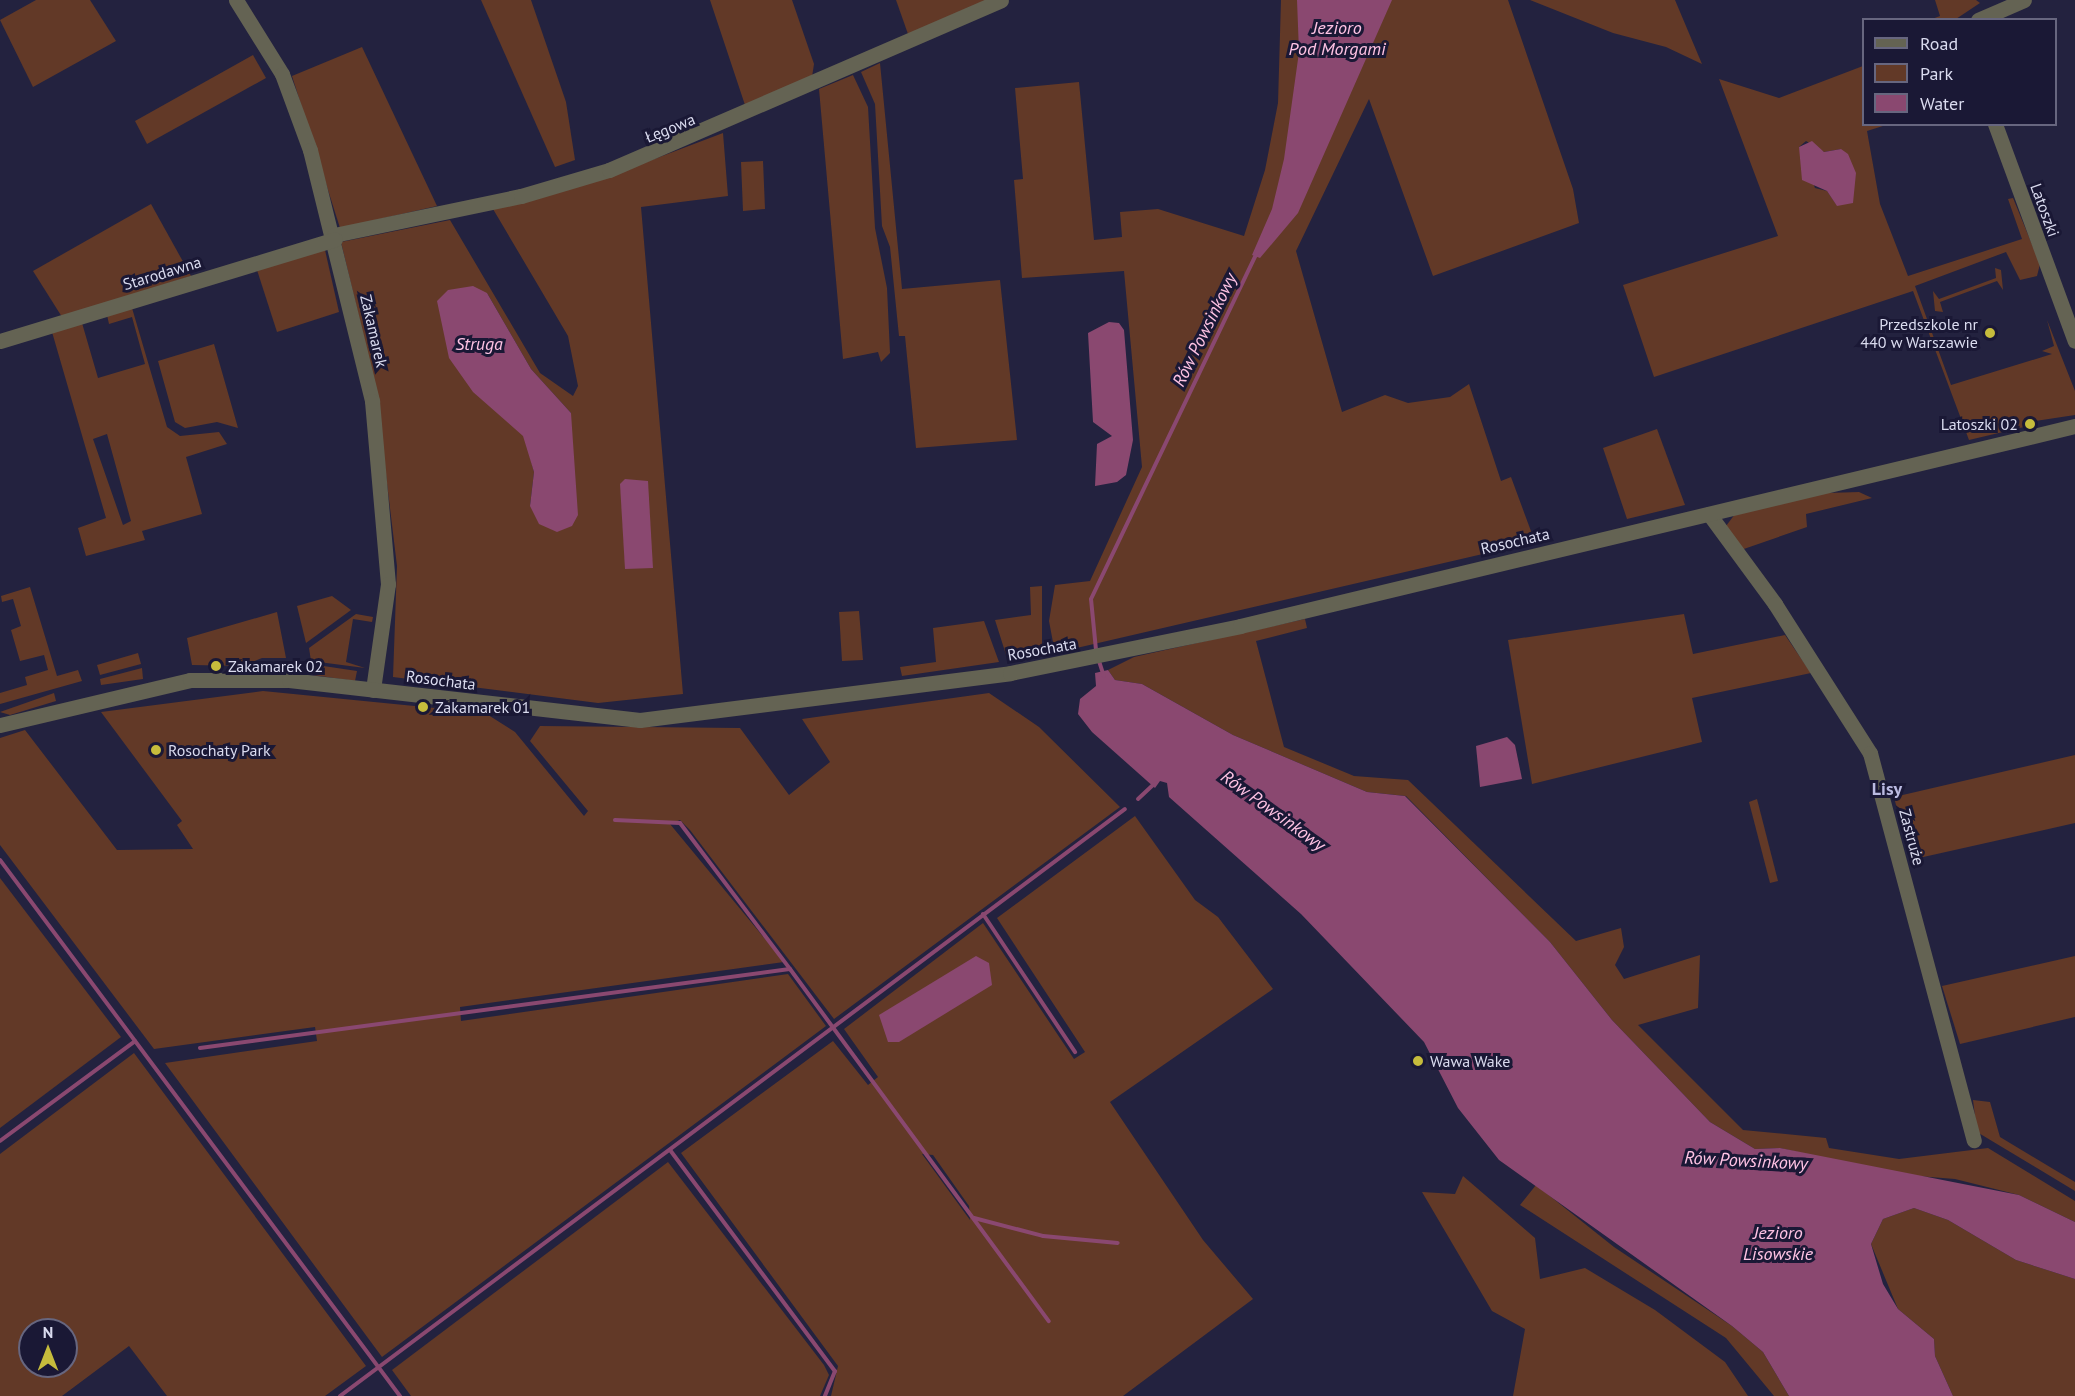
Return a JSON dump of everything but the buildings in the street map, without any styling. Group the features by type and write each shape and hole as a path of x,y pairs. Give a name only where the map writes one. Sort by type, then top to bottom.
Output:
{"street":[{"name":"Zakamarek","path":"236,0 282,74 334,237 372,401 388,562 373,690"},
{"name":"Łęgowa","path":"334,237 521,196 609,170 1001,0"},
{"path":"1983,18 2024,0"},
{"name":"Latoszki","path":"1996,126 2075,341"},
{"name":"Starodawna","path":"0,341 334,237"},
{"name":"Rosochata","path":"0,724 190,680 272,679 640,720 1078,661 2075,426"},
{"name":"Zastruże","path":"1709,514 1774,604 1870,753 1974,1140"}],"green space":[{"path":"36,0 90,0 116,41 33,87 0,20"},
{"path":"481,0 531,0 566,102 575,160 555,167"},
{"path":"710,0 792,0 814,64 812,77 745,105"},
{"path":"896,0 988,0 908,34"},
{"path":"1281,0 1508,0 1573,189 1579,223 1433,276 1369,99 1296,251 1342,412 1385,395 1408,403 1450,397 1469,384 1501,481 1511,477 1535,542 1055,653 1049,621 1055,585 1090,581 1142,467 1124,271 1022,278 1014,180 1023,179 1015,88 1079,82 1094,240 1122,237 1120,212 1158,209 1244,236 1265,170 1278,103"},
{"path":"1530,0 1675,0 1702,64 1666,47 1613,33"},
{"path":"1935,0 1976,0 1980,3 1958,18 1935,18 1940,16"},
{"path":"362,47 437,206 340,228 292,76"},
{"path":"253,55 266,78 147,144 135,121"},
{"path":"880,63 902,289 1000,280 1017,440 916,448 905,336 899,336 890,247 882,226 875,104 861,72"},
{"path":"1862,66 1862,126 1883,126 1867,131 1880,204 1908,276 2022,239 2008,199 2013,198 2040,264 2037,276 2020,280 2006,252 1915,286 1951,385 2052,354 2042,351 2054,346 2047,320 2075,391 2075,415 2023,423 2024,427 1969,440 1913,291 1654,377 1623,285 1778,236 1719,79 1779,98","holes":["1806,141 1824,152 1841,149 1836,204 1827,191 1815,188 1799,147"]},
{"path":"853,75 868,107 875,228 887,288 890,353 881,362 878,352 843,359 819,89"},
{"path":"723,133 728,196 641,207 683,694 598,703 393,677 397,566 375,384 341,242 450,220 540,373 573,396 578,386 568,336 493,209 591,183","holes":["487,293 531,369 571,413 530,506 534,472"]},
{"path":"763,161 765,209 743,211 741,162"},
{"path":"151,204 191,276 62,317 33,271"},
{"path":"325,250 339,312 277,332 257,270"},
{"path":"1995,268 2001,270 2003,290 1997,281 1940,302 1943,312 1935,311 1933,291 1939,299 1996,278"},
{"path":"132,308 167,427 180,436 219,432 227,444 186,457 202,514 142,531 145,540 86,556 78,528 106,518 52,332 82,323 98,378 145,364 132,317 109,324 107,315","holes":["107,434 131,521 123,525 93,439"]},
{"path":"214,344 238,428 217,422 185,428 175,422 158,361"},
{"path":"1657,429 1685,505 1627,519 1603,448"},
{"path":"1859,492 1872,498 1806,514 1807,527 1738,551 1723,530 1735,514 1827,493"},
{"path":"1042,586 1042,656 1008,661 995,620 1031,615 1030,587"},
{"path":"30,587 57,676 78,670 82,681 0,704 0,693 27,685 25,677 48,670 44,655 20,661 11,630 21,626 13,599 2,602 1,596"},
{"path":"332,596 351,610 306,643 297,606"},
{"path":"859,611 863,660 842,661 839,612"},
{"path":"277,612 286,658 262,658 243,666 192,665 187,638"},
{"path":"356,614 373,617 372,622 353,619 346,662 365,668 311,661 309,648"},
{"path":"1684,614 1693,654 1785,635 1811,673 1692,698 1702,742 1532,784 1508,640"},
{"path":"1305,619 1307,628 1256,641 1284,747 1354,776 1408,780 1576,941 1621,928 1624,947 1615,965 1624,979 1700,955 1698,1008 1638,1025 1743,1130 1826,1138 1829,1148 1899,1159 1988,1148 2075,1201 2075,1222 2019,1195 1955,1179 1892,1174 1780,1148 1755,1149 1710,1122 1612,1020 1550,942 1406,796 1367,792 1233,735 1142,684 1115,680 1108,670 1134,657"},
{"path":"984,621 999,662 902,676 900,667 936,662 933,628"},
{"path":"138,653 141,664 100,675 97,665"},
{"path":"310,664 357,671 355,681 313,675"},
{"path":"142,668 143,679 101,685 100,679"},
{"path":"263,691 485,713 515,732 584,816 588,811 530,741 540,726 740,728 789,795 830,762 802,719 989,693 1039,727 1120,807 834,1019 690,830 680,820 670,824 784,962 460,1007 461,1021 788,974 826,1026 382,1357 165,1063 317,1041 315,1027 154,1049 0,845 0,738 25,730 117,850 193,849 177,825 182,821 101,712"},
{"path":"54,693 56,701 10,715 0,712"},
{"path":"2075,755 2075,823 1910,860 1894,797"},
{"path":"1757,799 1778,881 1770,883 1749,802"},
{"path":"1135,816 1195,900 1218,917 1273,989 1110,1102 1203,1240 1253,1299 1123,1396 831,1396 838,1366 681,1153 833,1041 868,1085 878,1077 844,1029 983,923 1074,1059 1085,1052 997,918","holes":["922,1154 933,1155 969,1206 970,1220"]},
{"path":"0,878 121,1037 0,1128"},
{"path":"2075,956 2075,1017 1960,1044 1942,986"},
{"path":"134,1053 366,1366 325,1396 167,1396 129,1346 62,1396 0,1396 0,1154"},
{"path":"1973,1100 1990,1102 2000,1137 2075,1182 2075,1191 1977,1132"},
{"path":"668,1162 824,1365 829,1375 820,1396 411,1396 392,1370"},
{"path":"1463,1176 1535,1238 1540,1279 1585,1268 1655,1310 1725,1362 1748,1396 1513,1396 1525,1329 1492,1311 1422,1192 1455,1194"},
{"path":"1536,1185 1614,1247 1732,1326 1763,1352 1789,1396 1774,1396 1726,1338 1520,1205"},
{"path":"1914,1208 1948,1220 2016,1260 2075,1279 2075,1396 1953,1396 1935,1356 1934,1339 1898,1309 1871,1244 1883,1219"}],"water":[{"name":"Jezioro Pod Morgami","path":"1297,0 1392,0 1298,213 1260,258 1252,255 1272,209 1284,159 1299,52"},
{"path":"1812,141 1824,152 1841,149 1848,154 1856,173 1853,203 1837,206 1827,191 1802,180 1799,147"},
{"name":"Struga","path":"473,286 487,293 531,369 571,413 578,515 572,526 557,532 539,524 530,506 534,472 523,436 473,392 449,358 437,301 448,290"},
{"path":"1109,322 1119,323 1124,330 1133,440 1126,475 1117,482 1095,486 1097,444 1112,436 1093,422 1088,333"},
{"path":"625,479 648,481 653,568 625,569 620,484"},
{"name":"Jezioro Lisowskie","path":"1108,670 1115,680 1142,684 1233,735 1367,792 1405,796 1550,942 1612,1020 1710,1122 1755,1149 1780,1148 2019,1195 2075,1222 2075,1279 2016,1260 1948,1220 1914,1208 1883,1219 1871,1244 1883,1284 1898,1309 1934,1339 1935,1356 1953,1396 1789,1396 1763,1352 1732,1326 1499,1160 1458,1108 1424,1042 1301,914 1169,797 1167,783 1160,781 1155,788 1092,732 1078,714 1080,699 1096,686 1095,673"},
{"path":"1507,737 1515,745 1522,779 1480,787 1476,746"},
{"path":"976,956 989,963 992,985 899,1042 888,1042 879,1015"}],"waterway":[{"name":"Rów Powsinkowy","path":"1096,650 1091,599 1257,253"},
{"name":"Rów Powsinkowy","path":"1098,658 1104,676"},
{"path":"1138,799 1155,783"},
{"path":"340,1396 1125,809"},
{"path":"615,820 680,823 790,969"},
{"path":"0,860 400,1396"},
{"path":"983,914 1075,1052"},
{"path":"200,1048 790,969 1049,1321"},
{"path":"0,1141 135,1041"},
{"path":"670,1150 835,1371 825,1396"},
{"path":"974,1218 1043,1236 1118,1243"}],"place":[{"name":"Przedszkole nr 440 w Warszawie","path":"1990,333"},
{"name":"Latoszki 02","path":"2030,424"},
{"name":"Zakamarek 02","path":"216,666"},
{"name":"Zakamarek 01","path":"423,707"},
{"name":"Rosochaty Park","path":"156,750"},
{"name":"Wawa Wake","path":"1418,1061"}],"district":[{"name":"Lisy","path":"1887,789"}]}
